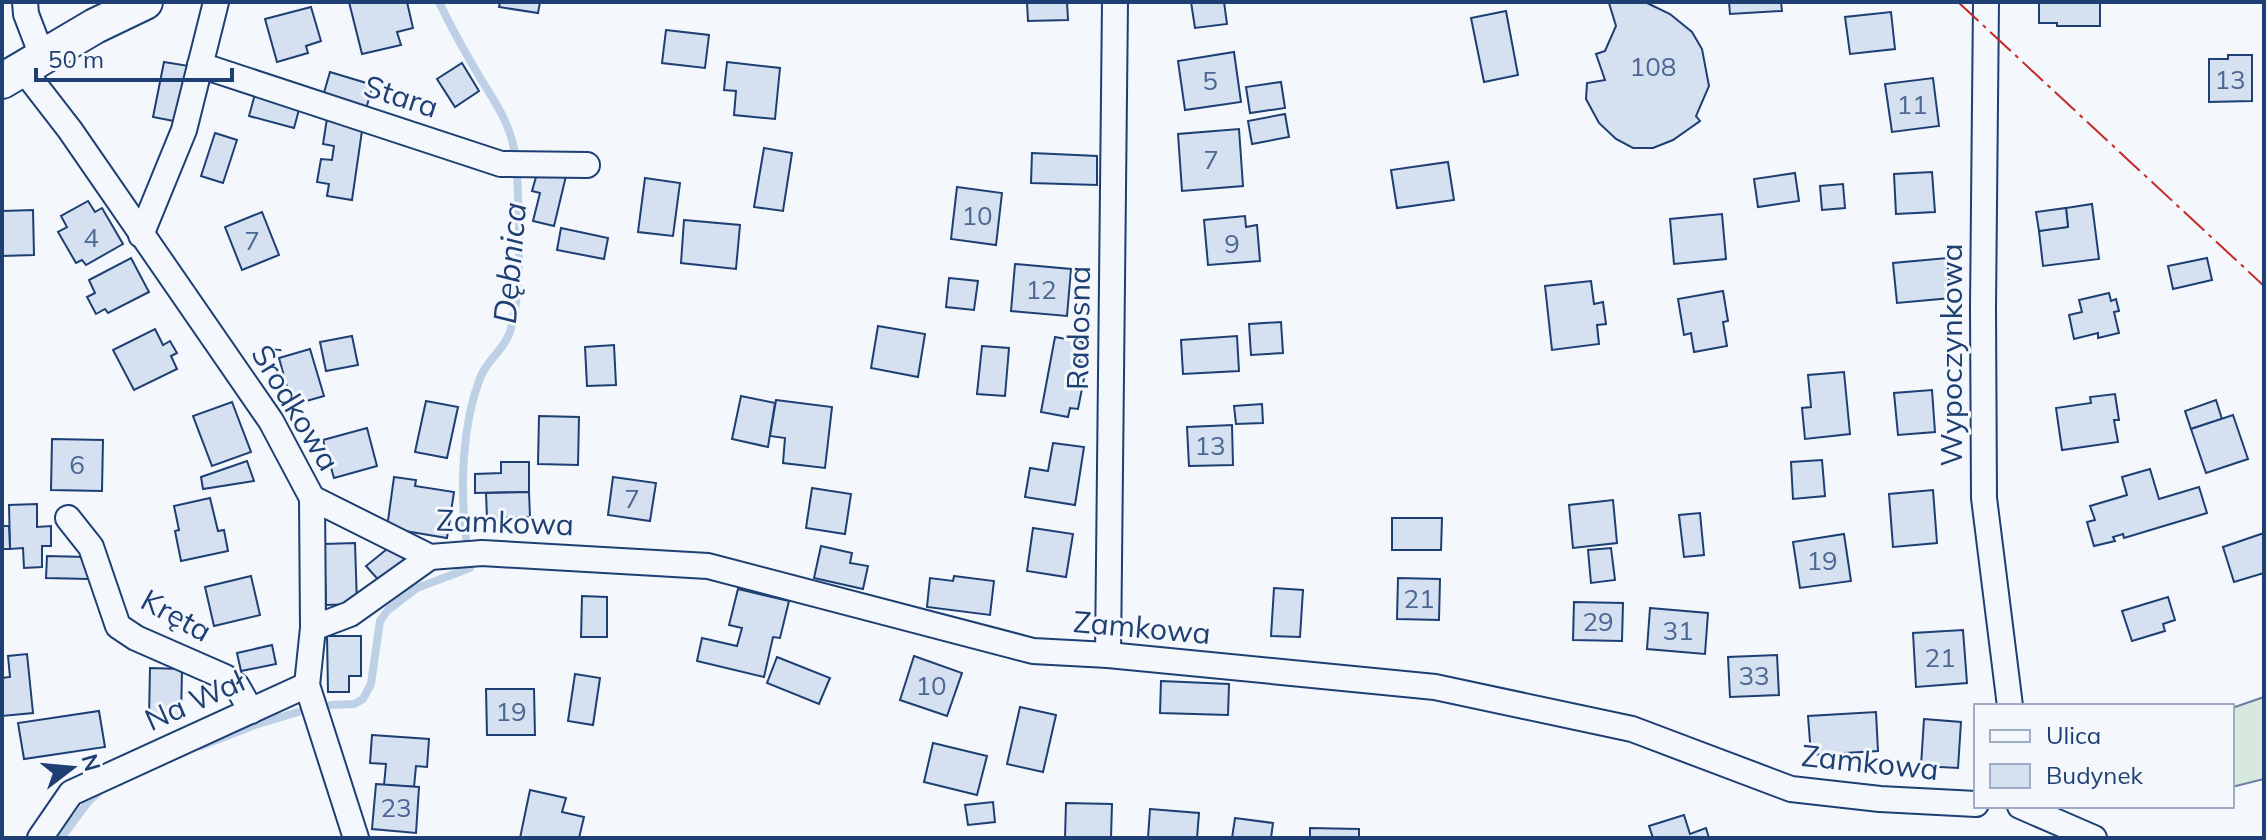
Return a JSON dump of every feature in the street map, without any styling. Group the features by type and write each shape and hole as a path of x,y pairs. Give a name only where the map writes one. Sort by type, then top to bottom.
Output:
{"main road":[{"path":"22,68 145,2"}],"street":[{"name":"Środkowa","path":"25,2 22,68 70,130 271,421 312,498 313,628 307,685 356,838"},
{"path":"141,235 184,130 216,2"},
{"name":"Radosna","path":"1108,655 1115,2"},
{"name":"Wypoczynkowa","path":"1986,2 1984,498 2010,704"},
{"name":"Stara","path":"200,65 501,164 587,165"},
{"name":"Zamkowa","path":"312,498 430,557 482,553 708,566 1033,651 1108,655 1435,687 1632,729 1791,789 1880,799 1974,804"},
{"name":"Kręta","path":"68,518 91,547 118,626 136,638 225,677 237,686 251,711"},
{"path":"313,628 350,614 430,557"},
{"name":"Na Wał","path":"40,838 71,793 307,685"},
{"path":"2025,808 2094,838"}],"shaded area":[{"path":"2264,697 2264,779 2234,786 2234,707"}],"building":[{"path":"349,2 407,2 413,28 397,32 401,45 362,54"},
{"path":"500,2 540,2 538,13 499,7"},
{"path":"1027,2 1067,2 1068,20 1028,21"},
{"path":"1191,2 1224,2 1227,24 1195,28"},
{"path":"1645,2 1670,14 1692,32 1702,49 1709,86 1696,116 1700,121 1673,140 1653,148 1633,148 1616,139 1599,123 1586,99 1587,83 1605,80 1596,54 1605,51 1616,26 1609,3"},
{"path":"1729,2 1781,2 1782,11 1730,14"},
{"path":"2039,2 2100,2 2100,26 2039,23"},
{"path":"311,7 321,41 306,46 308,53 277,62 265,19"},
{"path":"1506,11 1518,75 1484,82 1471,18"},
{"path":"1891,12 1895,49 1850,54 1845,17"},
{"path":"666,30 709,35 705,68 662,63"},
{"path":"1234,52 1241,102 1185,110 1178,61"},
{"path":"2228,55 2252,55 2252,101 2209,102 2209,59 2228,59"},
{"path":"164,62 189,66 179,122 153,117"},
{"path":"727,62 780,68 775,119 734,115 736,91 724,90"},
{"path":"462,63 479,91 455,107 437,79"},
{"path":"330,72 373,85 366,109 323,96"},
{"path":"1933,78 1939,126 1892,132 1885,84"},
{"path":"1281,82 1285,108 1250,113 1246,87"},
{"path":"255,94 300,106 294,128 249,116"},
{"path":"328,112 363,124 352,200 327,196 329,184 317,182 321,159 332,160 334,146 323,144"},
{"path":"1285,114 1289,137 1252,144 1248,121"},
{"path":"1239,129 1243,186 1182,191 1178,134"},
{"path":"215,133 237,140 223,183 201,176"},
{"path":"764,148 792,153 783,211 754,207"},
{"path":"1032,153 1097,156 1097,185 1031,183"},
{"path":"1448,162 1454,200 1397,208 1391,170"},
{"path":"538,170 566,176 554,226 533,221 540,193 532,191"},
{"path":"1932,172 1935,212 1896,214 1894,174"},
{"path":"1795,173 1799,201 1758,207 1754,179"},
{"path":"645,178 680,183 673,236 638,232"},
{"path":"1843,184 1845,208 1822,210 1820,186"},
{"path":"957,187 1002,193 996,245 951,239"},
{"path":"88,201 95,212 102,208 123,244 86,265 82,260 76,263 58,232 67,227 61,216"},
{"path":"2092,204 2099,259 2043,266 2039,231 2068,227 2066,208"},
{"path":"2066,208 2068,227 2039,231 2036,212"},
{"path":"33,210 34,255 2,256 2,211"},
{"path":"262,212 279,255 242,270 225,227"},
{"path":"1722,214 1726,259 1674,264 1670,219"},
{"path":"1245,216 1246,227 1257,225 1260,261 1208,265 1204,220"},
{"path":"684,220 740,225 736,269 681,263"},
{"path":"561,228 608,238 604,259 557,250"},
{"path":"131,258 149,292 108,313 105,309 96,314 87,297 95,293 89,280"},
{"path":"1947,258 1951,298 1897,303 1893,263"},
{"path":"2207,258 2212,280 2173,289 2168,266"},
{"path":"1015,264 1071,269 1067,316 1011,311"},
{"path":"949,278 978,281 974,310 946,307"},
{"path":"1591,281 1594,304 1603,302 1606,324 1597,325 1599,344 1552,350 1545,286"},
{"path":"1723,291 1728,321 1723,322 1727,346 1694,352 1691,333 1684,335 1678,299"},
{"path":"2109,293 2111,301 2116,299 2119,311 2114,312 2119,333 2098,338 2098,333 2074,339 2069,315 2082,312 2079,300"},
{"path":"1281,322 1283,353 1251,355 1249,324"},
{"path":"878,326 925,334 918,377 871,368"},
{"path":"155,329 163,345 170,341 177,353 171,356 177,369 134,390 113,350"},
{"path":"352,336 358,365 326,371 320,342"},
{"path":"1237,336 1239,371 1183,374 1181,340"},
{"path":"1055,337 1083,342 1079,362 1087,363 1078,409 1070,408 1068,417 1041,412"},
{"path":"614,345 616,385 587,386 585,347"},
{"path":"982,346 1009,348 1005,396 977,394"},
{"path":"310,349 324,396 292,405 279,358"},
{"path":"1844,372 1850,434 1805,439 1802,408 1811,407 1808,375"},
{"path":"1932,390 1935,432 1898,435 1894,393"},
{"path":"2115,394 2119,420 2114,420 2118,442 2062,450 2056,408 2091,403 2090,397"},
{"path":"741,396 775,403 768,447 732,439"},
{"path":"776,400 832,407 825,468 783,463 785,438 770,436"},
{"path":"2216,400 2222,419 2191,429 2185,411"},
{"path":"426,401 458,407 447,458 415,452"},
{"path":"232,402 251,452 212,466 193,416"},
{"path":"1262,404 1263,423 1236,424 1234,406"},
{"path":"2233,415 2248,459 2206,473 2191,429"},
{"path":"539,416 579,417 578,465 538,464"},
{"path":"1232,425 1233,465 1189,466 1187,427"},
{"path":"367,428 377,466 334,478 323,440"},
{"path":"52,439 103,440 102,491 51,490"},
{"path":"1053,443 1084,447 1075,505 1025,497 1030,468 1048,471"},
{"path":"1822,460 1825,496 1793,499 1791,462"},
{"path":"247,461 254,481 203,489 201,477"},
{"path":"501,462 529,462 529,492 475,493 475,474 501,473"},
{"path":"2150,469 2159,499 2199,487 2207,513 2124,538 2123,534 2113,537 2115,541 2094,546 2087,522 2095,520 2090,506 2127,495 2122,477"},
{"path":"394,477 416,480 415,486 454,492 447,538 387,528"},
{"path":"613,477 656,483 650,521 608,515"},
{"path":"812,488 851,494 845,534 806,528"},
{"path":"1933,490 1937,543 1893,547 1889,494"},
{"path":"529,492 530,517 487,518 486,493"},
{"path":"210,498 218,531 224,530 228,551 181,561 174,506"},
{"path":"1613,500 1617,543 1573,548 1569,505"},
{"path":"37,504 37,527 51,526 51,546 42,546 42,567 24,568 23,548 10,549 9,505"},
{"path":"1700,513 1704,555 1684,557 1679,515"},
{"path":"1392,518 1442,518 1441,550 1392,550"},
{"path":"2,526 9,526 10,549 2,549"},
{"path":"1033,528 1073,534 1066,577 1027,571"},
{"path":"2264,533 2264,573 2234,582 2223,547"},
{"path":"1844,534 1851,581 1800,588 1793,542"},
{"path":"355,543 357,604 326,605 324,544"},
{"path":"392,545 415,558 382,584 366,566"},
{"path":"821,546 852,553 850,563 868,566 863,589 814,578"},
{"path":"1611,548 1615,580 1591,583 1588,550"},
{"path":"47,556 88,557 88,579 46,578"},
{"path":"251,576 260,615 214,626 205,587"},
{"path":"954,576 994,581 990,615 927,607 930,578 953,581"},
{"path":"1398,578 1440,579 1439,620 1397,619"},
{"path":"1274,588 1303,590 1300,637 1271,636"},
{"path":"738,589 789,601 780,638 773,637 764,677 697,661 702,638 737,646 742,628 729,625"},
{"path":"582,596 607,597 607,637 581,637"},
{"path":"2168,597 2175,620 2163,624 2165,631 2132,641 2122,611"},
{"path":"1574,602 1623,603 1622,641 1573,640"},
{"path":"1650,608 1708,613 1705,654 1647,649"},
{"path":"1963,630 1967,683 1916,687 1913,633"},
{"path":"327,636 361,636 361,676 349,676 349,692 328,692"},
{"path":"272,645 276,664 241,671 237,653"},
{"path":"27,654 33,713 2,716 2,678 10,677 8,656"},
{"path":"1777,655 1779,695 1730,697 1728,657"},
{"path":"914,656 962,673 947,716 900,700"},
{"path":"777,657 830,678 819,704 767,683"},
{"path":"150,668 182,669 181,720 149,719"},
{"path":"575,674 600,678 593,725 568,721"},
{"path":"1161,681 1229,684 1228,715 1160,713"},
{"path":"486,689 534,689 535,735 487,735"},
{"path":"1020,707 1056,715 1043,772 1007,764"},
{"path":"99,711 105,747 24,759 18,723"},
{"path":"1876,712 1878,751 1811,755 1808,716"},
{"path":"1924,719 1961,722 1958,768 1921,766"},
{"path":"372,735 429,739 427,767 416,766 414,787 384,785 386,764 370,763"},
{"path":"933,743 987,756 977,795 924,782"},
{"path":"376,784 419,787 416,833 372,829"},
{"path":"530,790 566,798 562,812 584,817 579,838 520,838"},
{"path":"993,802 995,822 968,825 965,805"},
{"path":"1066,803 1112,804 1111,838 1065,838"},
{"path":"1150,809 1199,813 1197,838 1148,838"},
{"path":"1684,815 1690,834 1706,828 1709,838 1653,838 1649,826"},
{"path":"1235,818 1273,823 1271,838 1232,838"},
{"path":"1310,828 1359,829 1359,838 1310,838"}],"waterway":[{"name":"Dębnica","path":"439,2 504,119 515,154"},
{"name":"Dębnica","path":"466,537 463,477 469,416 483,372 510,332 517,295 517,172"},
{"name":"Dębnica","path":"331,705 354,704 363,699 371,684 380,621 388,610 417,588 470,568"},
{"name":"Dębnica","path":"201,746 298,712"},
{"name":"Dębnica","path":"61,838 101,790"}],"power":[{"path":"1958,2 2264,286"}]}
